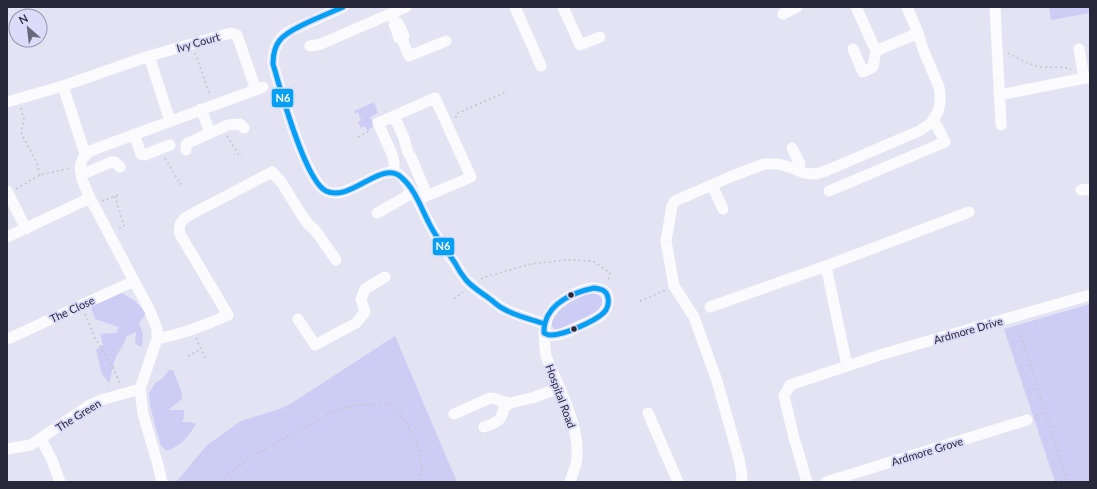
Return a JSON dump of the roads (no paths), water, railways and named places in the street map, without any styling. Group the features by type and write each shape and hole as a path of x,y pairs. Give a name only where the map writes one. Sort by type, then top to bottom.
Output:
{"street":[{"path":"344,7 290,31 280,38 273,54 273,64 279,86 298,143 314,177 325,191 331,193 341,193 384,173 394,172 401,175 443,246 465,279 500,307 545,328 548,335 569,331 597,318 605,312 608,305 608,296 605,291 594,288 571,295 552,308 545,328"},
{"path":"310,46 321,44 394,18 406,7"},
{"path":"515,7 541,66"},
{"path":"563,7 580,45 600,37"},
{"path":"783,14 797,7"},
{"path":"853,49 863,72 873,67 876,51 856,7"},
{"path":"741,482 742,475 740,459 717,381 694,317 674,286 666,241 672,206 675,201 764,164 779,164 804,173 816,174 831,170 919,131 931,123 938,112 940,103 939,87 907,7"},
{"path":"995,7 1001,125"},
{"path":"394,18 404,36 402,39 409,56 446,41"},
{"name":"Ivy Court","path":"7,102 63,86 149,56 231,33 237,35 260,88 90,150 85,154"},
{"path":"876,51 918,33"},
{"path":"1000,95 1086,74 1079,49"},
{"path":"149,56 170,121"},
{"path":"63,86 85,154 80,162 80,171 92,202 149,309 157,329 157,339 140,390 143,414 162,482"},
{"path":"377,212 404,198 414,195 428,196 471,177 435,98 378,123 392,154 394,172"},
{"path":"202,109 210,133"},
{"path":"394,116 404,138 408,153 428,196"},
{"path":"831,170 834,189 945,142 937,126 932,121"},
{"path":"186,150 186,145 188,143 228,125 240,124 244,128"},
{"path":"134,134 141,154 144,155 165,147"},
{"path":"792,148 800,164 797,170"},
{"path":"80,171 110,162 115,162 120,167"},
{"path":"157,339 174,336 214,322 228,315 180,234 178,228 180,223 186,217 272,172 282,183 308,224 315,230 336,260"},
{"path":"712,185 724,209"},
{"path":"8,192 26,229"},
{"path":"7,238 92,202"},
{"path":"710,307 826,266 968,212"},
{"path":"826,266 847,366"},
{"path":"298,319 315,345 356,323 365,312 361,299 365,289 385,277"},
{"name":"The Close","path":"11,339 82,304 134,281"},
{"name":"Ardmore Drive","path":"807,482 784,396 790,385 883,354 1090,294"},
{"name":"Hospital Road","path":"545,328 544,345 546,356 573,425 577,450 576,464 570,482"},
{"path":"454,414 490,398 494,398 505,403 510,403 532,398 558,388"},
{"name":"The Green","path":"7,449 31,445 88,406 101,400 140,390"},
{"path":"484,427 497,422 501,418 504,408 510,403"},
{"path":"648,413 678,482"},
{"name":"Ardmore Grove","path":"826,482 1027,420"},
{"path":"41,439 52,460 60,482"}]}
